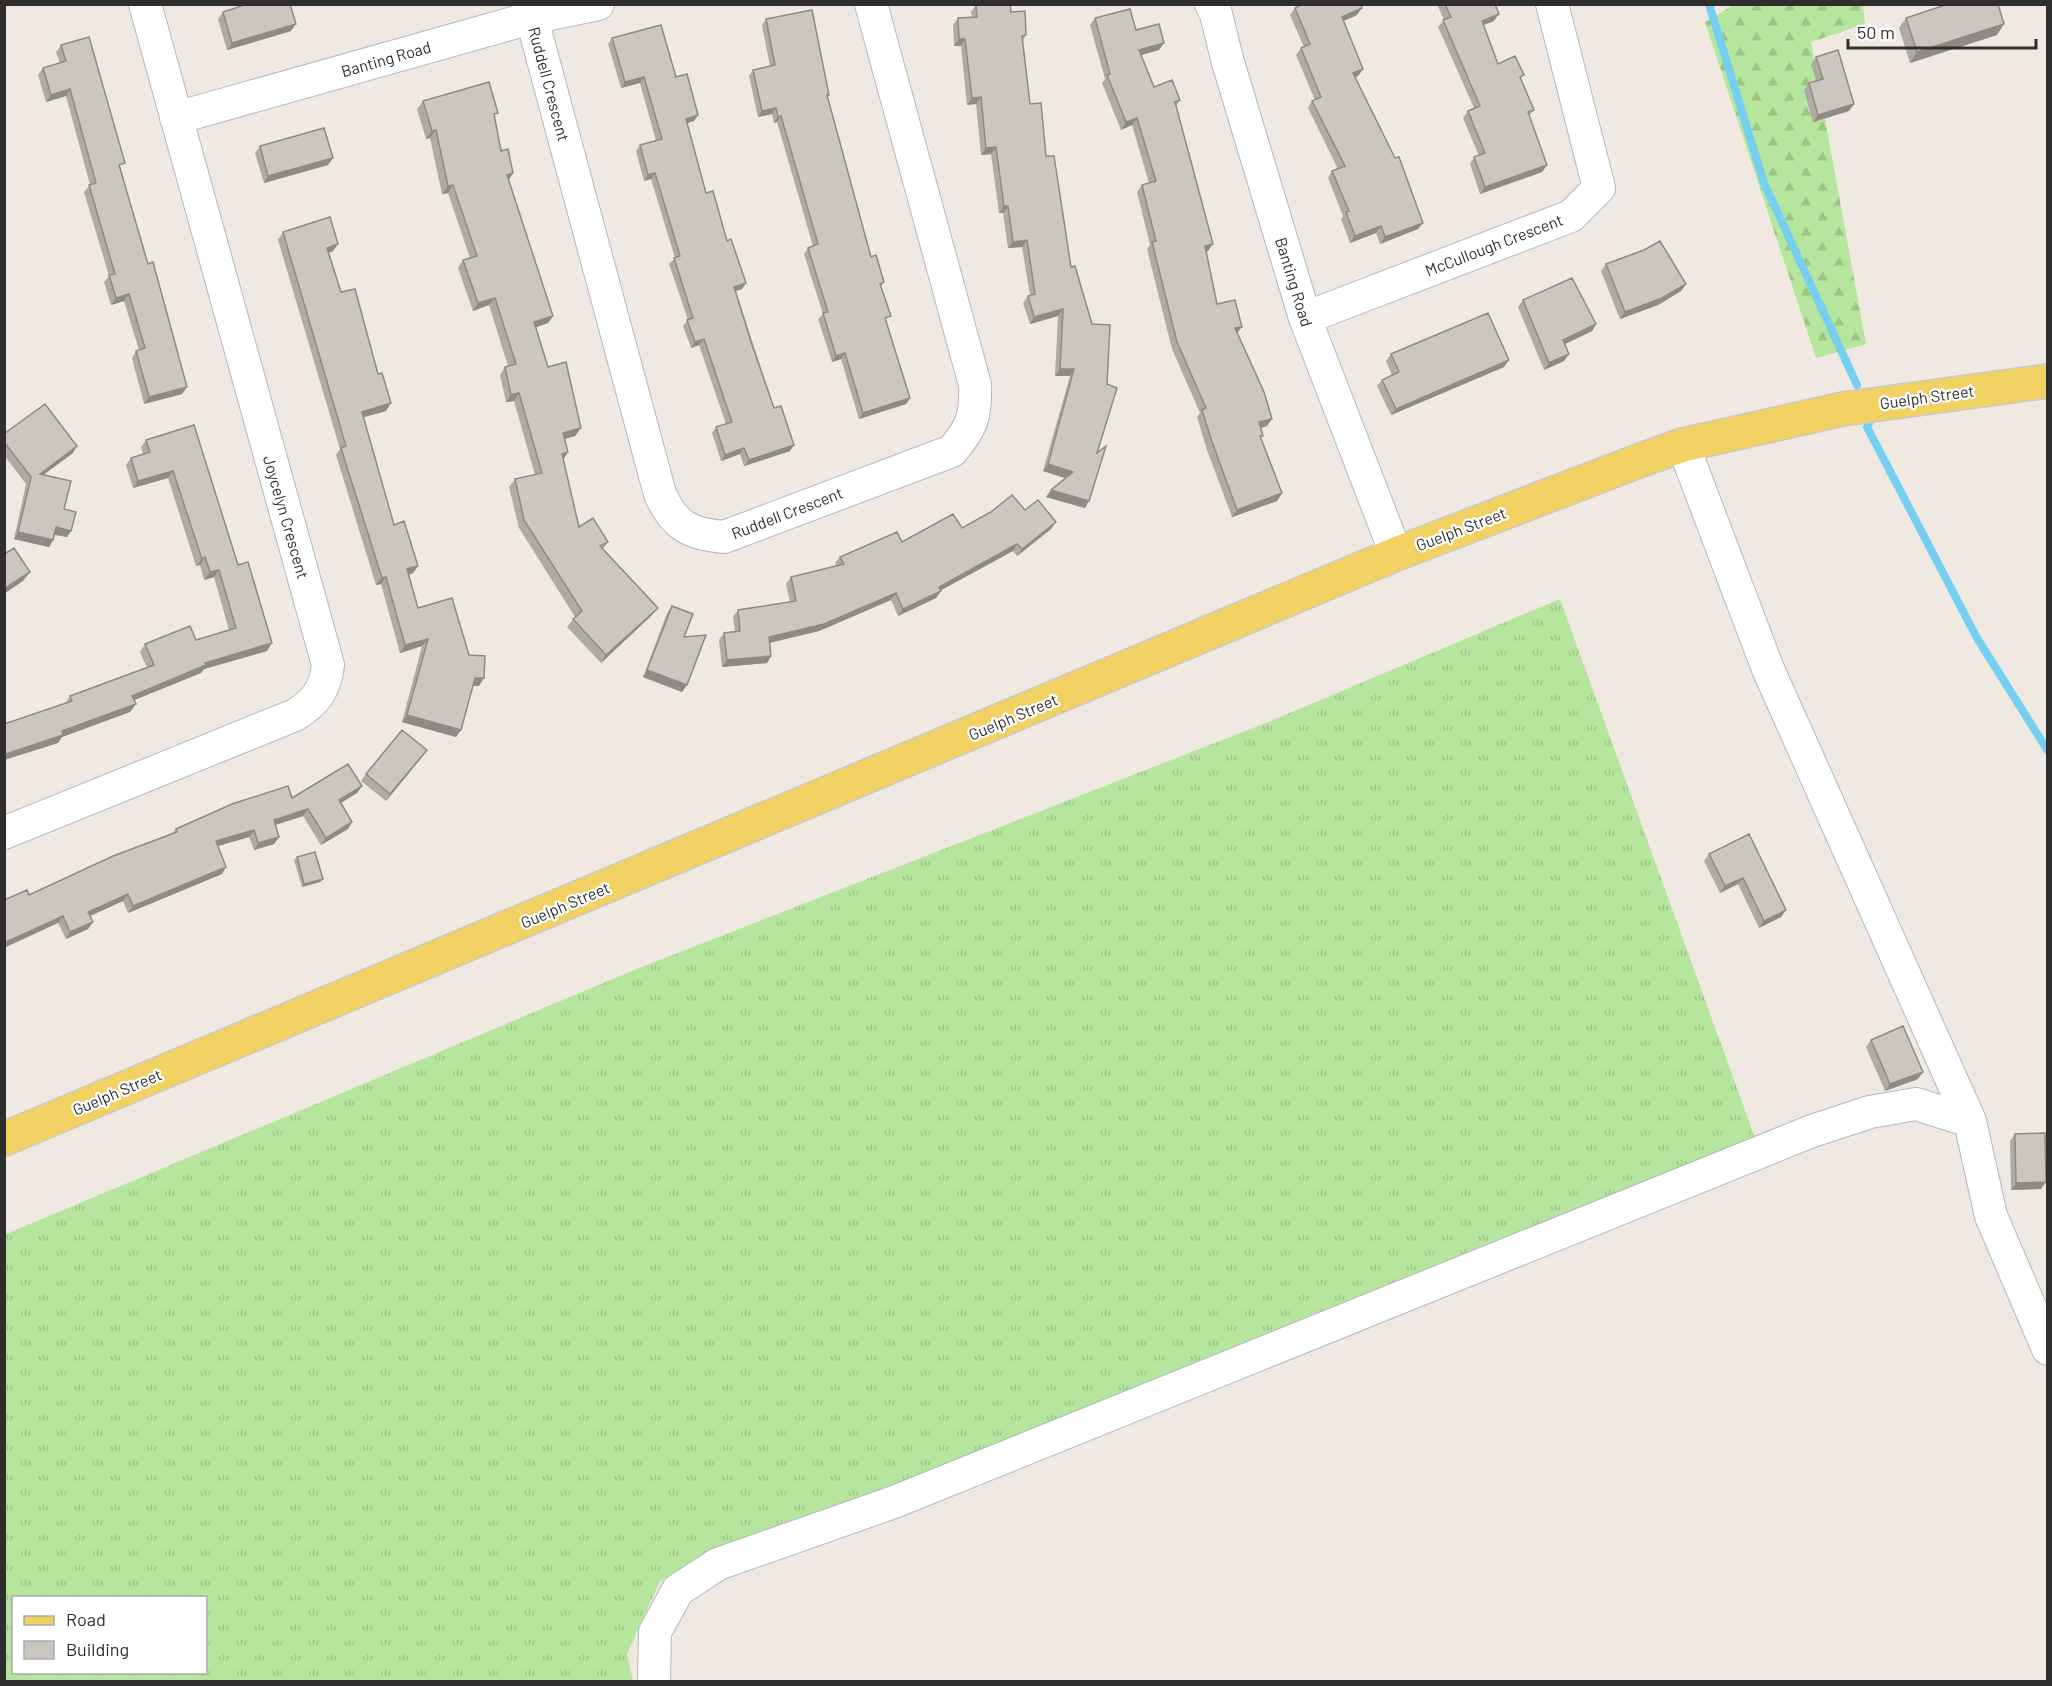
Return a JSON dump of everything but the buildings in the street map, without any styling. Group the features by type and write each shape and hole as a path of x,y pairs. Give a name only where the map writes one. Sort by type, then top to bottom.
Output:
{"main road":[{"name":"Guelph Street","path":"4,1139 1396,554 1683,445 1843,409 2048,381"}],"street":[{"name":"Joycelyn Crescent","path":"4,833 295,715 310,706 326,682 328,665 146,4"},
{"name":"Banting Road","path":"176,118 530,11 598,4"},
{"name":"Ruddell Crescent","path":"530,11 660,494 667,511 680,524 700,535 724,537 952,452 969,431 975,409 975,385 871,4"},
{"name":"Banting Road","path":"1210,4 1216,14 1230,70 1305,318 1396,554"},
{"name":"McCullough Crescent","path":"1305,318 1571,216 1599,188 1552,4"},
{"path":"1683,445 1768,669 1970,1121 1991,1216 2048,1349"},
{"path":"654,1682 655,1632 678,1590 718,1564 894,1502 1812,1131 1870,1112 1916,1104 1970,1121"}],"green space":[{"path":"1734,5 1863,5 1865,24 1811,42 1866,344 1816,358 1705,22"},
{"path":"1560,599 1755,1138 660,1581 627,1654 633,1681 6,1681 4,1235 639,968 1271,721"}],"waterway":[{"path":"1709,4 1764,183 1857,385"},
{"path":"1872,417 1867,427 1977,638 2048,751"}]}
